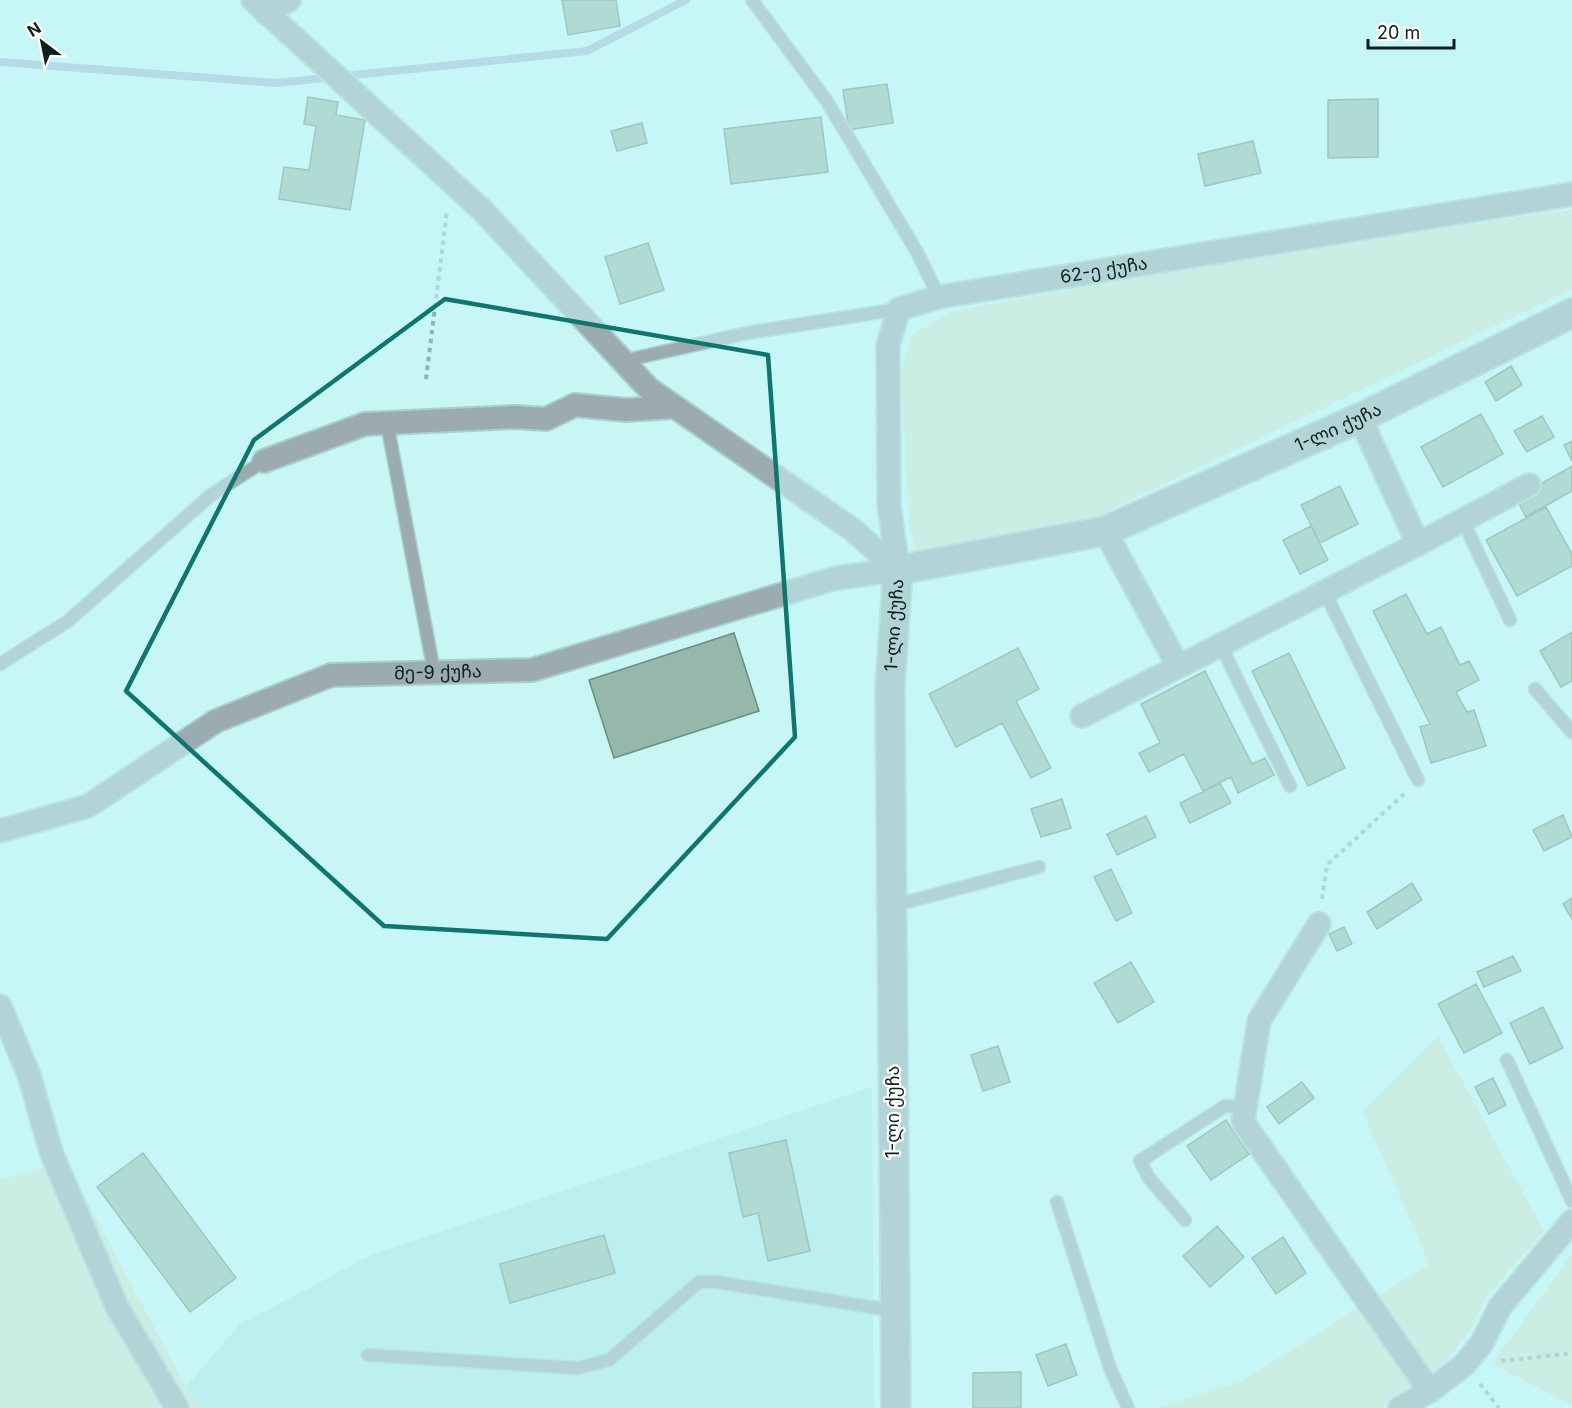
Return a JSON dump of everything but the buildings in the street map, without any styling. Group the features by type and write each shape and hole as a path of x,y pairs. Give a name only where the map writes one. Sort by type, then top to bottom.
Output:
{"street":[{"path":"260,6 289,0"},
{"path":"260,6 482,210 649,389 853,530 898,570"},
{"name":"62-ე ქუჩა","path":"899,309 939,297 1572,194"},
{"path":"898,570 889,505 888,345 899,309"},
{"name":"1-ლი ქუჩა","path":"896,1408 890,687 898,570 1105,531 1360,418 1572,313"},
{"path":"264,461 365,424 515,417 546,419 575,405 626,410 673,406"},
{"path":"1360,418 1418,544"},
{"path":"1082,716 1529,485"},
{"path":"1105,531 1178,666"},
{"name":"მე-9 ქუჩა","path":"0,831 14,829 88,806 216,721 331,675 532,670 836,578 898,570"},
{"path":"1319,924 1260,1021 1243,1122 1430,1391"},
{"path":"0,1006 29,1075 51,1152 117,1308 177,1408"},
{"path":"1400,1408 1430,1391 1464,1365 1482,1343 1500,1307 1572,1221"}],"lane":[{"path":"752,0 826,100 916,252 939,297"},
{"path":"622,361 747,333 899,309"},
{"path":"387,423 434,672"},
{"path":"0,664 68,621 210,495 264,461"},
{"path":"1462,519 1510,620"},
{"path":"1324,591 1418,780"},
{"path":"1220,644 1290,786"},
{"path":"1535,688 1572,732"},
{"path":"892,906 1039,867"},
{"path":"1507,1060 1572,1201"},
{"path":"1185,1220 1149,1178 1140,1161 1225,1106 1245,1107"},
{"path":"1057,1202 1110,1368 1128,1408"},
{"path":"368,1355 578,1368 609,1360 699,1282 716,1282 895,1311"}],"path":[{"path":"426,379 451,181"},
{"path":"1319,924 1327,866 1418,780"},
{"path":"1464,1365 1572,1353"},
{"path":"1464,1365 1499,1408"}],"highlighted area":[{"path":"445,299 768,355 795,737 607,939 384,926 126,691 254,440"}],"shaded area":[{"path":"872,1087 874,1408 202,1408 186,1387 239,1325 373,1254"}],"green space":[{"path":"1572,209 1572,289 1091,519 918,555 910,529 901,372 912,335 952,311 1229,261"},
{"path":"1438,1036 1544,1231 1486,1298 1470,1331 1449,1358 1411,1392 1382,1408 1158,1408 1243,1380 1429,1264 1363,1112"},
{"path":"66,1161 186,1387 202,1408 0,1408 0,1180"},
{"path":"1572,1254 1572,1405 1492,1364"}],"waterway":[{"path":"0,62 276,83 587,51 686,0"}]}
